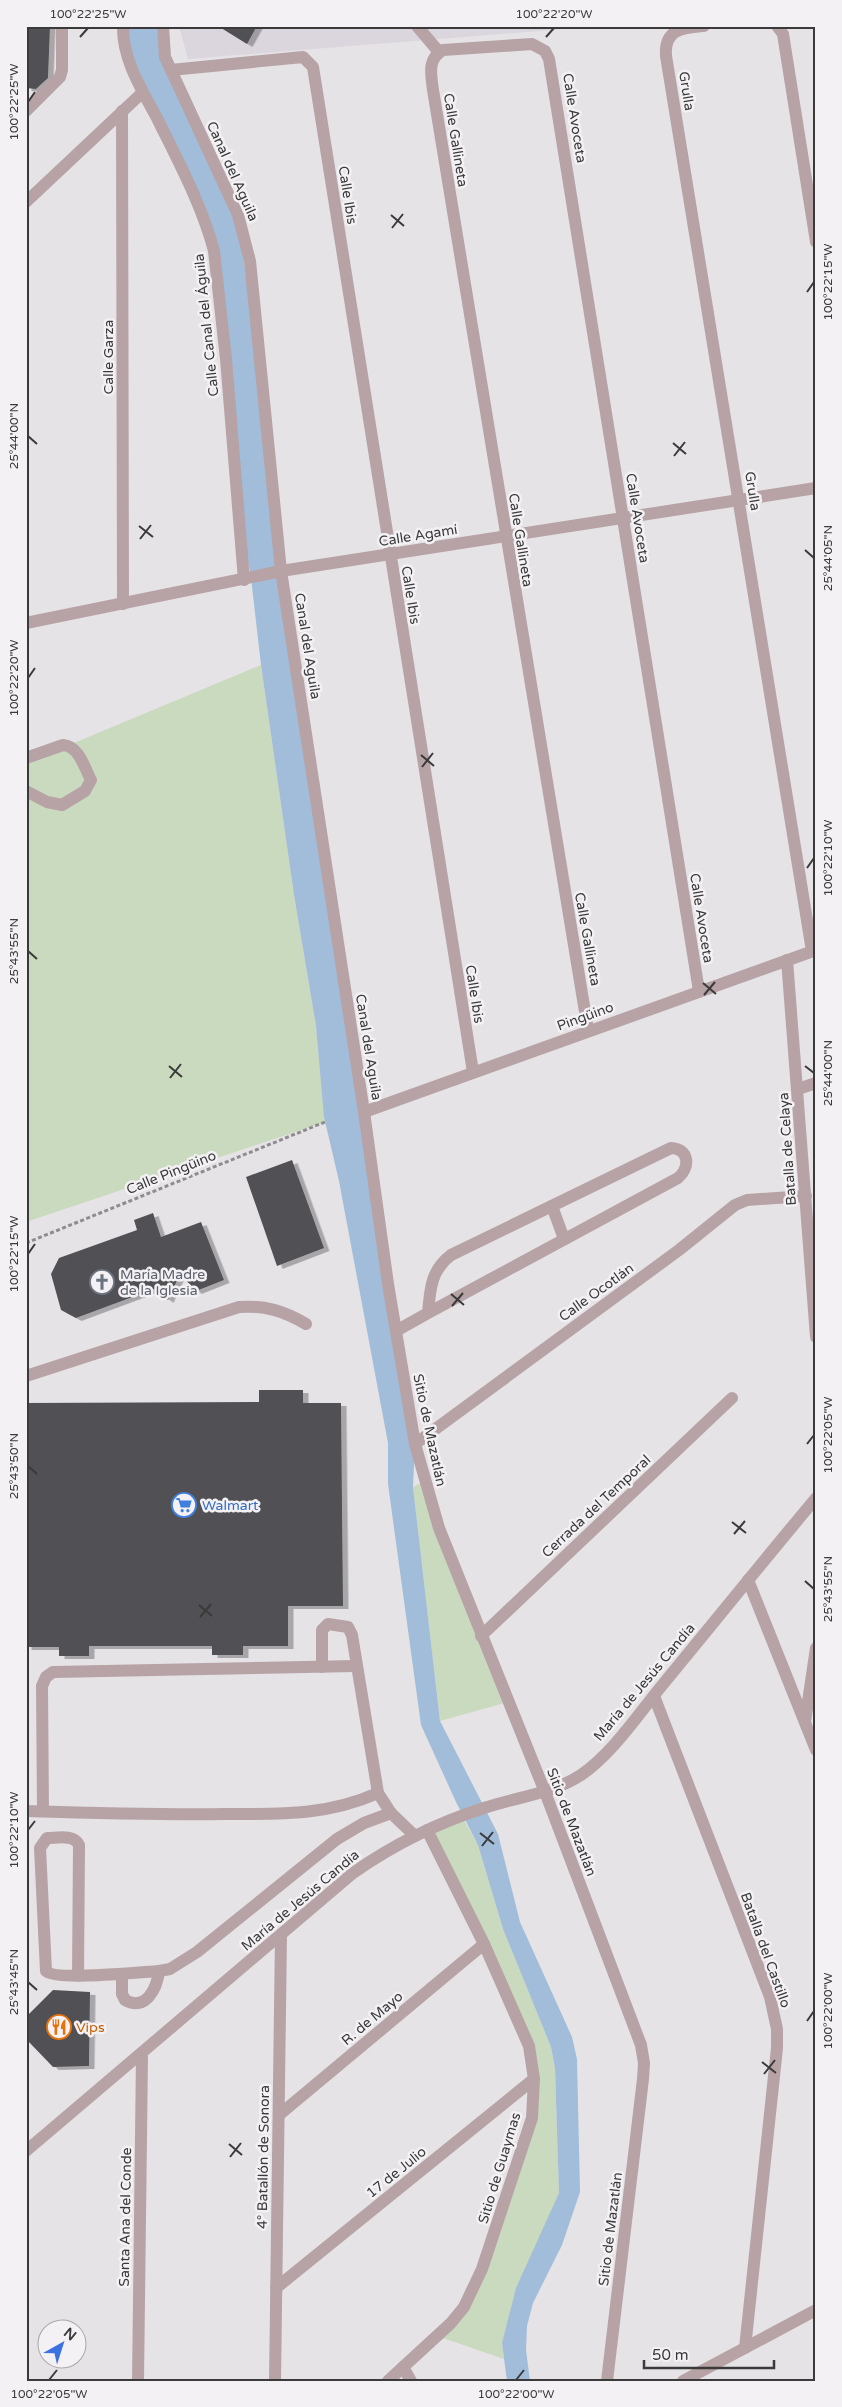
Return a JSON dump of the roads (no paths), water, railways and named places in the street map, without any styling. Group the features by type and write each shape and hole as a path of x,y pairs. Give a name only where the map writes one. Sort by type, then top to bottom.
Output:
{"street":[{"path":"26,111 60,77 62,70 62,26"},
{"name":"Calle Canal del Águila","path":"123,26 123,40 127,55 179,164 210,236 214,251 247,579"},
{"name":"Canal del Aguila","path":"163,26 165,57 238,215 244,236 253,286 276,572 364,1112 388,1284"},
{"path":"416,26 437,54"},
{"name":"Grulla","path":"704,26 678,30 670,37 666,45 666,56 814,950"},
{"path":"778,27 783,34 816,242"},
{"name":"Calle Avoceta","path":"437,54 532,44 545,51 553,77 698,991"},
{"name":"Calle Gallineta","path":"437,54 431,62 432,90 588,1030"},
{"name":"Calle Ibis","path":"171,70 303,57 311,63 473,1072"},
{"path":"26,202 143,92"},
{"name":"Calle Garza","path":"122,111 123,604"},
{"name":"Calle Agamí","path":"26,623 276,572 816,488"},
{"path":"26,758 63,745 69,746 75,749 91,780 85,791 62,804 47,802 26,790"},
{"name":"Pingüino","path":"364,1112 814,950"},
{"name":"Batalla de Celaya","path":"786,960 798,1089 816,1337"},
{"path":"798,1089 816,1083"},
{"path":"396,1330 428,1313 564,1239 678,1178 686,1168 687,1160 683,1152 671,1148 445,1260 438,1266 431,1284 428,1313"},
{"name":"Calle Ocotlán","path":"415,1444 679,1250 735,1205 748,1200 806,1196"},
{"path":"552,1206 564,1239"},
{"name":"Sitio de Mazatlán","path":"388,1284 415,1444 439,1528 545,1792 641,2045 644,2063 607,2381"},
{"path":"26,1376 239,1307 259,1306 286,1312 306,1324"},
{"name":"Cerrada del Temporal","path":"481,1636 732,1398"},
{"name":"María de Jesús Candía","path":"26,2151 142,2055 353,1873 428,1830 486,1807 545,1792 565,1784 594,1764 654,1696 816,1498"},
{"path":"748,1580 816,1750"},
{"path":"322,1667 321,1634 328,1624 342,1625 350,1630 378,1793 391,1813 415,1836"},
{"path":"805,1723 816,1648"},
{"path":"43,1811 42,1686 46,1678 53,1672 356,1666"},
{"name":"Batalla del Castillo","path":"654,1696 770,1997 774,2013 777,2048 745,2348"},
{"path":"26,1811 159,1814 301,1814 346,1806 378,1793"},
{"path":"78,1976 79,1845 75,1839 71,1838 47,1838 40,1848 44,1968 53,1976 78,1976 122,1974 170,1969 197,1952 337,1838 364,1823 391,1813"},
{"name":"Sitio de Guaymas","path":"388,2381 452,2323 474,2289 530,2126 534,2098 534,2079 529,2046 484,1944 428,1830"},
{"name":"4° Batallón de Sonora","path":"275,2381 280,1935"},
{"name":"R. de Mayo","path":"279,2115 484,1944"},
{"path":"122,1974 122,1994 125,2000 136,2003 153,1993 157,1986 159,1971"},
{"name":"Santa Ana del Conde","path":"138,2381 142,2055"},
{"name":"17 de Julio","path":"276,2288 534,2079"},
{"path":"683,2381 816,2310"},
{"path":"403,2367 411,2381"}],"water":[{"path":"123,26 163,26 162,39 238,215 267,439 415,1444 413,1487 440,1721 498,1834 520,1922 572,2037 577,2059 580,2192 562,2245 533,2303 527,2326 526,2350 530,2381 507,2381 502,2343 516,2288 559,2193 555,2068 551,2047 503,1929 478,1845 421,1725 388,1484 388,1443 339,1181 324,1117 316,1026 294,895 261,665 251,578 237,500 214,251 143,92"}],"place":[{"name":"María Madre de la Iglesia","path":"102,1282"},
{"name":"Walmart","path":"184,1505"},
{"name":"Vips","path":"59,2027"}]}
